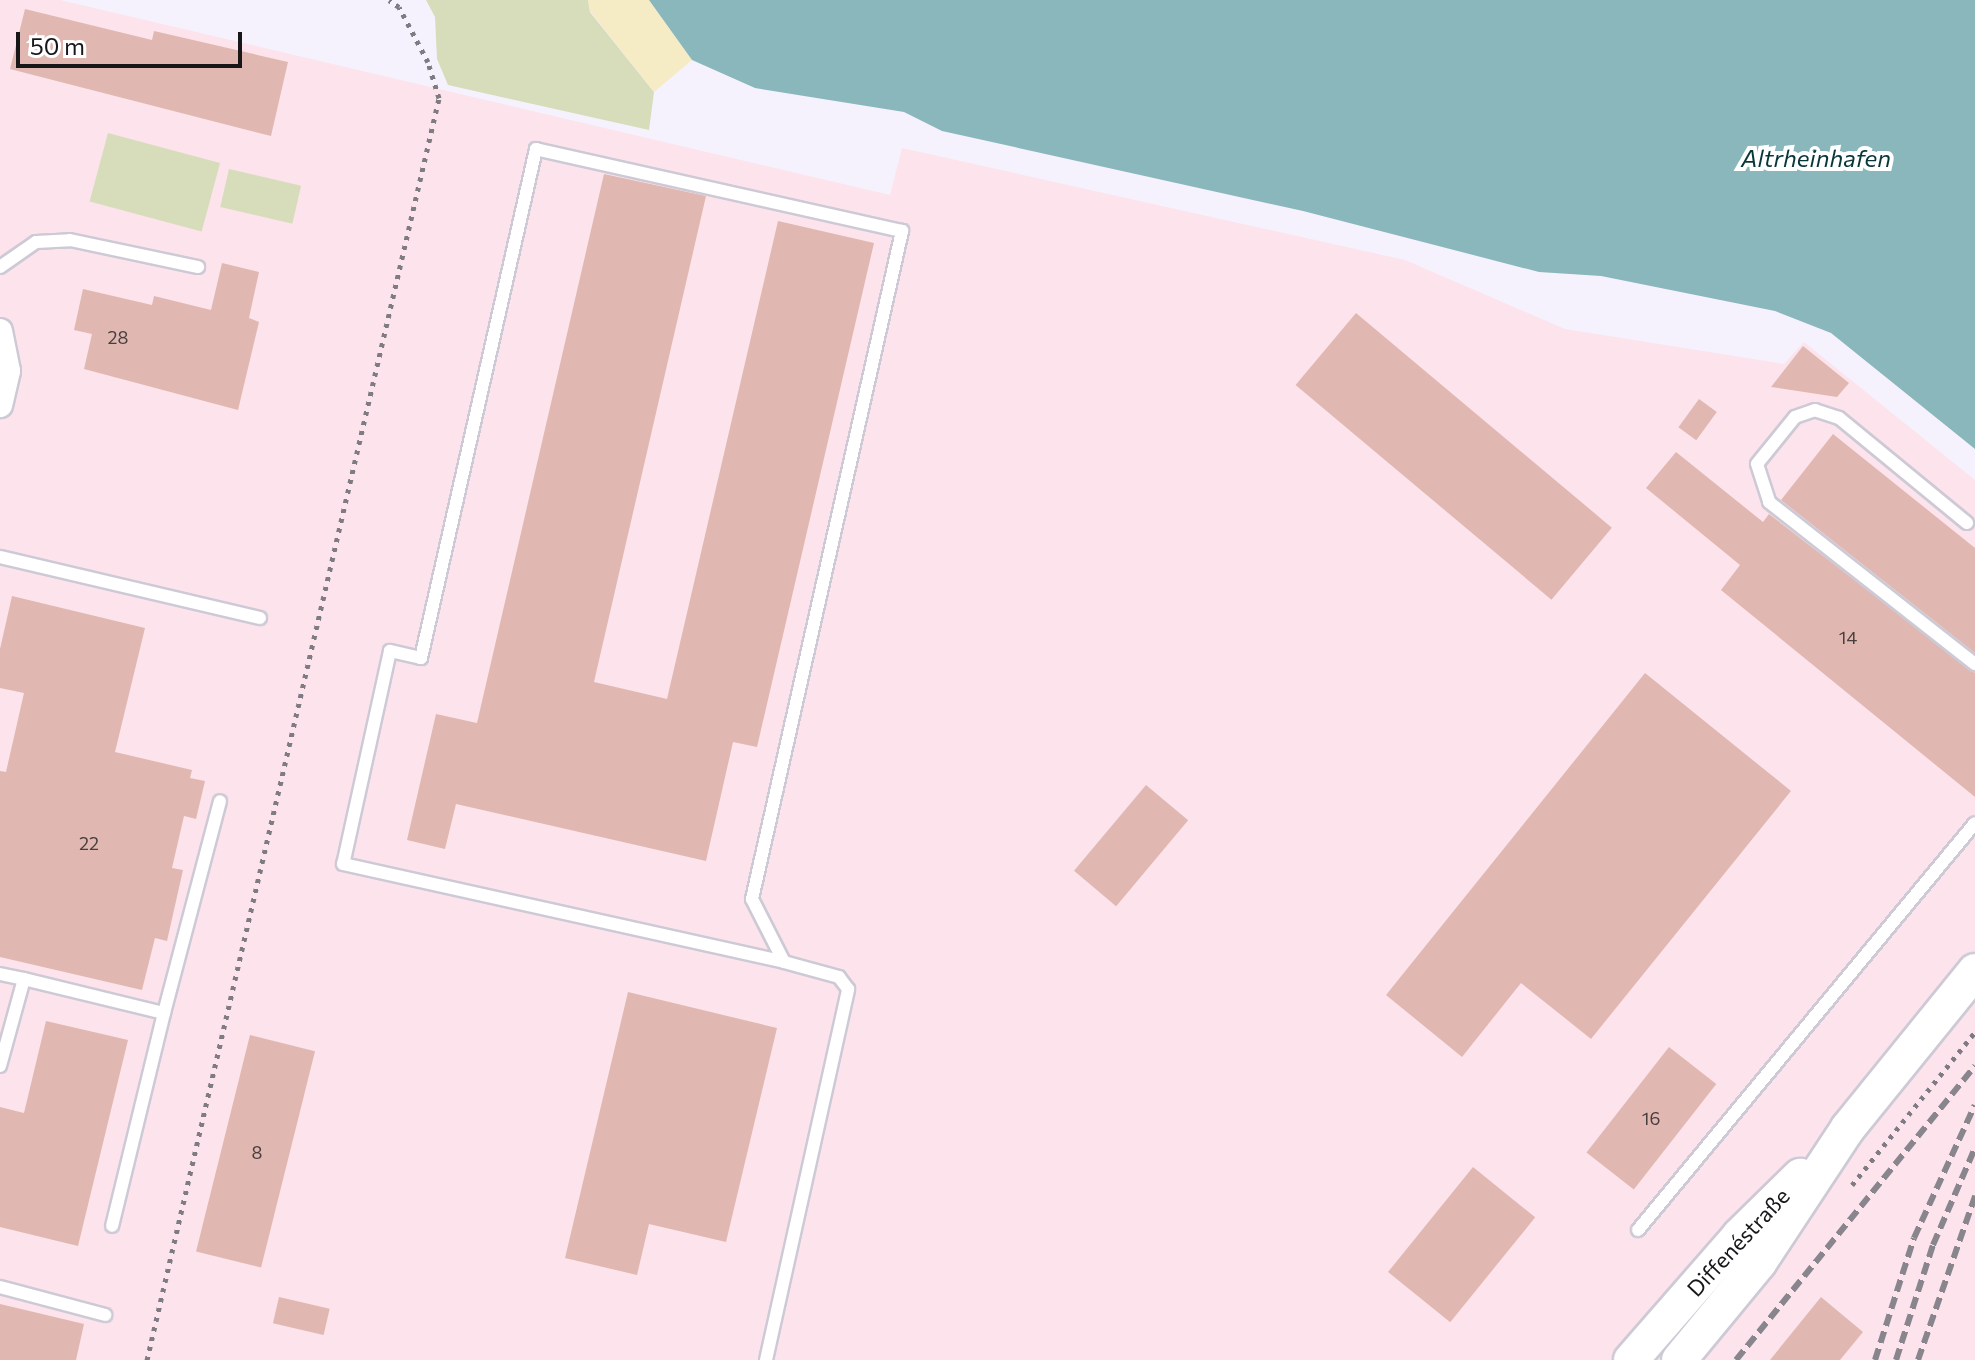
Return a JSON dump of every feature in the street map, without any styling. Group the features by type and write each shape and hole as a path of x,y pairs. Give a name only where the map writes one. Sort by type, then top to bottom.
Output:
{"main road":[{"name":"Diffenéstraße","path":"1679,1360 1759,1263 1848,1128 1975,971"},
{"name":"Diffenéstraße","path":"1631,1360 1739,1236 1848,1128"}],"street":[{"path":"0,405 8,371 1,336"}],"lane":[{"path":"766,1360 848,989 839,977 784,962 343,864 390,651 421,658 536,149 902,231 752,899 784,962"},
{"path":"0,267 36,242 70,240 198,267"},
{"path":"1967,523 1839,418 1815,410 1795,417 1757,464 1769,502 1975,664"},
{"path":"0,557 260,618"},
{"path":"112,1226 220,801"},
{"path":"1638,1230 1975,823"},
{"path":"0,974 164,1013"},
{"path":"0,1066 24,979"},
{"path":"0,1287 105,1315"}],"path":[{"path":"147,1360 439,98 428,62 399,7 389,0"}],"shaded area":[{"path":"0,0 60,0 890,195 902,148 1405,260 1565,329 1784,364 1804,342 1975,480 1975,1360 0,1360"}],"green space":[{"path":"426,0 588,0 590,12 654,92 649,130 448,85 437,59 435,17"},
{"path":"108,133 220,163 202,232 90,202"},
{"path":"229,169 301,186 292,224 220,207"}],"sand":[{"path":"588,0 649,0 692,60 654,92 590,11"}],"water":[{"name":"Altrheinhafen","path":"649,0 1975,0 1975,449 1831,333 1775,311 1601,276 1539,272 1303,211 942,131 904,112 755,88 692,60"}],"building":[{"path":"25,9 152,40 154,31 288,62 271,136 10,69"},
{"path":"604,174 706,196 594,682 667,699 778,221 874,243 757,747 733,742 706,861 456,804 445,849 407,840 436,714 477,723"},
{"path":"222,263 259,272 249,318 259,322 238,410 84,369 92,334 74,330 83,289 152,305 154,296 211,310"},
{"path":"1356,313 1612,528 1551,600 1296,385"},
{"path":"1803,346 1849,383 1837,397 1771,387"},
{"path":"1699,399 1717,412 1696,440 1678,427"},
{"path":"1833,434 1975,548 1975,653 1781,500"},
{"path":"1676,452 1763,522 1769,514 1975,673 1975,797 1721,590 1740,565 1646,488"},
{"path":"12,596 145,628 115,752 192,770 190,778 205,781 196,819 184,816 172,868 183,870 167,941 155,938 142,990 0,957 0,771 6,772 24,693 0,688 0,649"},
{"path":"1645,673 1791,791 1591,1039 1521,983 1462,1057 1386,995"},
{"path":"1146,785 1188,820 1116,906 1074,871"},
{"path":"628,992 777,1028 726,1242 649,1224 637,1275 565,1258"},
{"path":"46,1021 128,1040 78,1246 0,1227 0,1107 24,1113"},
{"path":"250,1035 315,1051 261,1268 196,1251"},
{"path":"1669,1047 1716,1084 1634,1190 1587,1153"},
{"path":"1473,1167 1535,1217 1450,1322 1388,1272"},
{"path":"279,1297 330,1309 324,1335 273,1323"},
{"path":"1821,1297 1863,1332 1840,1360 1770,1360"},
{"path":"0,1304 84,1324 76,1360 0,1360"}],"railway":[{"path":"1736,1360 1975,1066"},
{"path":"1875,1360 1914,1238 1975,1105"},
{"path":"1896,1360 1933,1245 1975,1148"},
{"path":"1918,1360 1975,1196"}]}
